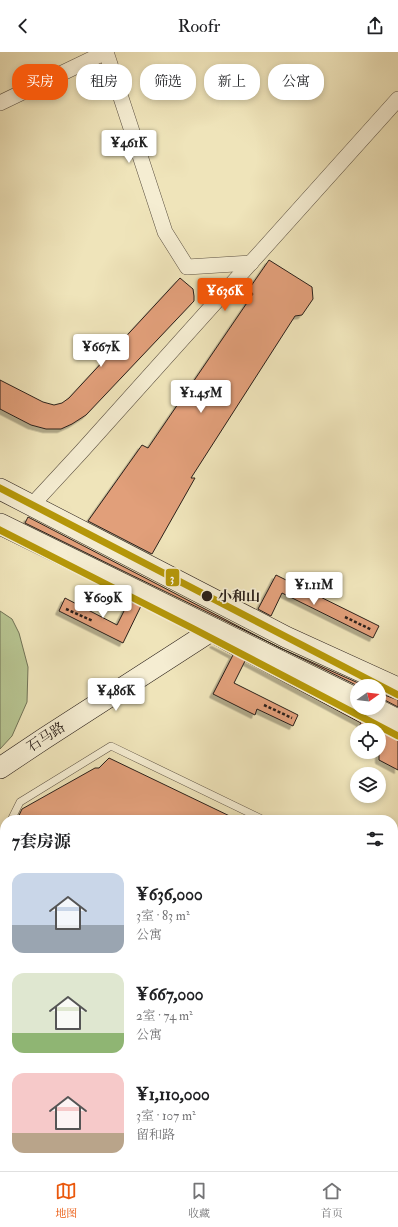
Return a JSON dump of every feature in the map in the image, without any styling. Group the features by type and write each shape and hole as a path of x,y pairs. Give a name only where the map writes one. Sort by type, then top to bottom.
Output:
{"main road":[{"path":"0,489 286,637 398,688"},
{"path":"0,524 350,696"},
{"name":"石马路","path":"0,768 214,629"},
{"path":"386,714 398,720"}],"street":[{"path":"0,103 106,52 165,232 187,268 251,263"},
{"path":"32,505 398,99"}],"lane":[{"path":"14,815 20,802 111,746 254,815"}],"path":[{"path":"66,609 93,621"},
{"path":"345,617 372,630"},
{"path":"264,705 292,718"}],"green space":[{"path":"0,611 12,619 19,633 28,667 27,702 12,736 0,749"}],"building":[{"path":"269,260 312,287 313,299 302,315 295,316 191,478 195,478 152,554 88,521 142,445 148,448 253,294 249,289"},
{"path":"180,278 193,289 194,301 86,415 61,429 46,429 31,425 0,409 0,380 43,402 54,405 62,403 69,398"},
{"path":"28,517 274,645 25,523"},
{"path":"276,575 379,626 373,638 282,593 271,616 258,609"},
{"path":"65,598 117,625 129,601 141,606 123,643 59,611"},
{"path":"215,643 350,709 350,715 364,715 377,723 361,723 245,661 234,683 298,715 293,726 257,709 255,715 213,694 233,655 213,644"},
{"path":"284,650 350,679 350,682"},
{"path":"386,696 398,700 398,707 386,701"},
{"path":"386,728 398,732 398,770 379,760 386,759"},
{"path":"109,758 228,815 19,815 22,809 95,768 99,768"}],"transit line":[{"name":"3","path":"0,488 398,695"},
{"name":"3","path":"0,530 192,628 398,736"}],"place":[{"name":"小和山","path":"207,596"}]}
